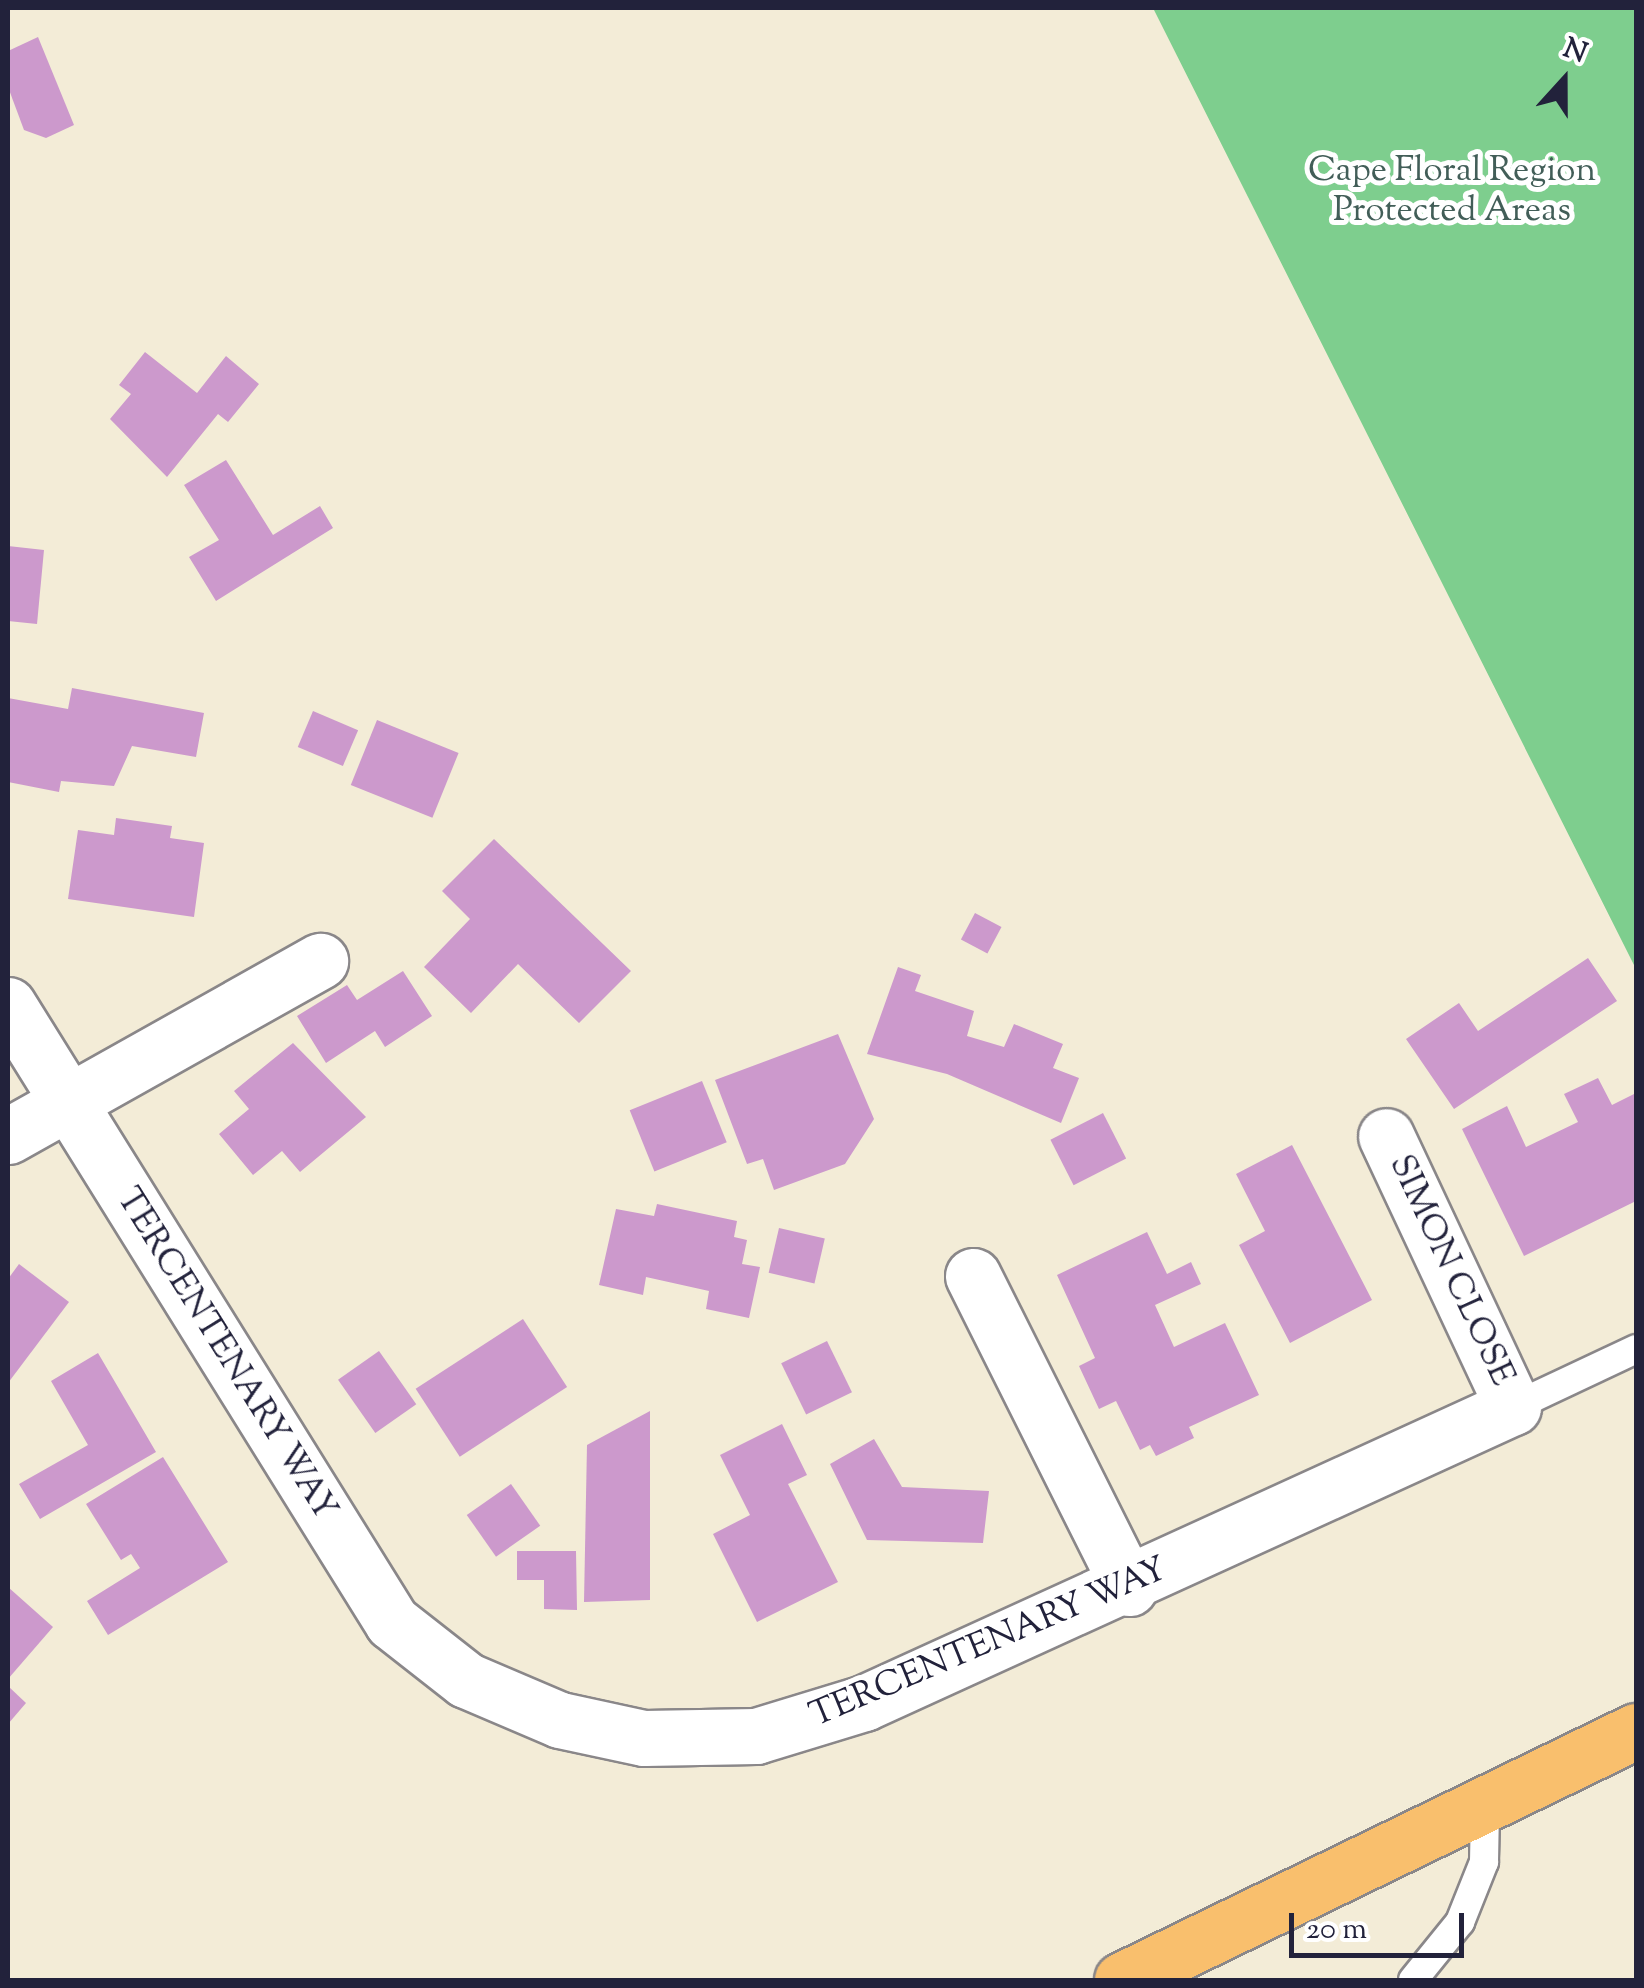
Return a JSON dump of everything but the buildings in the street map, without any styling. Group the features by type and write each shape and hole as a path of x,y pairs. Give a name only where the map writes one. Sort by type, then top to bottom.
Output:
{"main road":[{"path":"1122,1980 1486,1808 1636,1731"}],"street":[{"path":"8,1136 66,1100 320,961"},
{"name":"TERCENTENARY WAY","path":"8,1004 392,1622 466,1680 560,1720 644,1738 756,1736 864,1703 1129,1588 1513,1407"},
{"name":"SIMON CLOSE","path":"1386,1136 1513,1407"},
{"path":"973,1276 1129,1588"}],"lane":[{"name":"TERCENTENARY WAY","path":"1513,1407 1636,1349"},
{"path":"1413,1980 1460,1922 1484,1862 1486,1808"}],"green space":[{"name":"Cape Floral Region Protected Areas","path":"1153,8 1636,8 1636,969 1439,577"}]}
